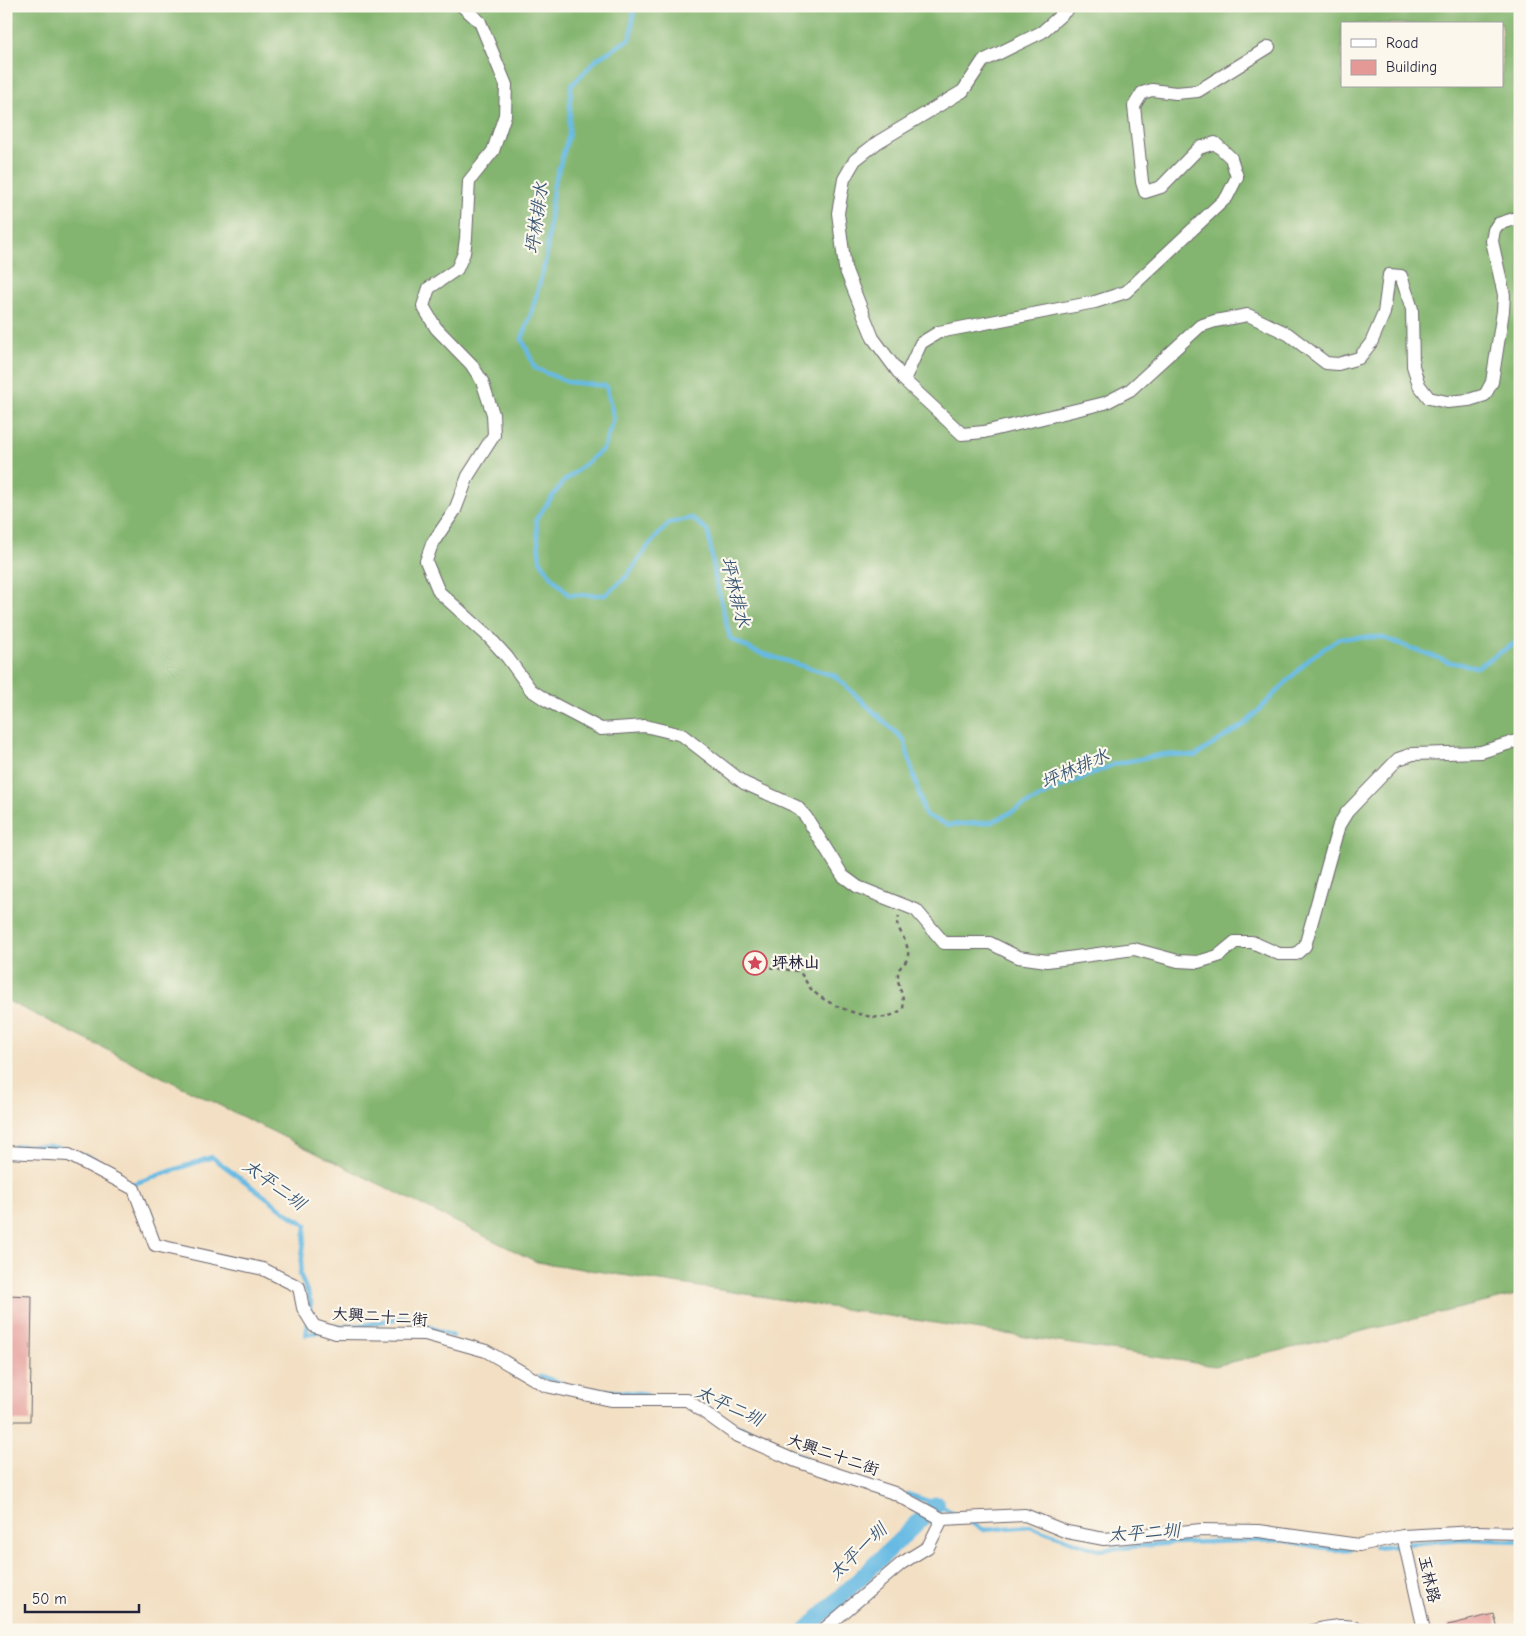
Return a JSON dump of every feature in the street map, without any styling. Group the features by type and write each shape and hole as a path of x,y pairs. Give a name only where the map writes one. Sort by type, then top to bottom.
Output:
{"street":[{"path":"462,6 480,22 506,85 505,115 493,152 469,181 466,238 457,269 429,288 423,306 436,328 471,364 482,381 493,414 494,435 468,476 456,510 432,544 426,561 439,592 488,636 507,657 531,690 601,730 646,726 682,734 744,783 798,807 842,876 858,887 916,910 944,943 990,943 1018,956 1047,961 1134,949 1178,961 1198,962 1218,956 1235,942 1252,942 1279,954 1296,954 1305,946 1340,825 1347,812 1398,759 1413,754 1481,752 1520,740"},
{"path":"1071,6 1042,32 983,61 962,91 878,142 855,160 844,179 838,213 845,268 873,338 904,380 962,434 984,432 1106,403 1130,390 1200,326 1216,320 1248,315 1288,334 1326,363 1338,364 1359,358 1371,343 1384,313 1389,275 1401,276 1412,309 1413,366 1419,385 1429,398 1447,402 1470,400 1485,395 1492,382 1504,295 1492,241 1494,230 1498,224 1520,217"},
{"path":"904,380 920,343 939,332 1095,302 1126,292 1226,197 1237,177 1231,158 1215,143 1199,148 1160,187 1145,192 1142,182 1134,106 1142,93 1152,90 1176,93 1198,91 1269,47"},
{"name":"大興二十二街","path":"6,1152 69,1155 134,1189 155,1244 263,1269 299,1286 303,1308 314,1326 336,1332 425,1334 486,1351 546,1386 611,1400 687,1400 736,1435 796,1461 894,1493 942,1519"},
{"path":"824,1630 902,1563 928,1547 942,1519 1026,1515 1067,1532 1104,1539 1201,1530 1259,1531 1359,1545 1402,1536 1475,1532 1520,1533"},
{"name":"玉林路","path":"1402,1536 1424,1630"}],"lane":[{"path":"1303,1630 1334,1623 1362,1626 1368,1630"}],"path":[{"path":"755,963 766,968 799,970 810,989 830,1004 868,1016 884,1018 902,1009 904,1000 897,975 899,967 906,962 908,954 897,924 899,915 916,910"}],"green space":[{"path":"6,6 1520,6 1520,1294 1215,1366 537,1262 6,1000"}],"building":[{"path":"6,1295 32,1296 30,1421 6,1421"},
{"path":"1494,1614 1498,1630 1448,1630 1448,1625"}],"waterway":[{"name":"坪林排水","path":"634,6 631,38 597,59 571,86 569,134 553,188 546,259 532,311 522,339 535,368 567,382 606,386 614,419 603,449 563,482 536,519 540,560 552,577 569,595 605,595 627,576 649,545 669,523 692,518 708,531 715,577 730,638 754,651 835,676 904,740 925,815 948,825 992,822 1055,790 1115,764 1164,754 1195,756 1246,723 1310,658 1340,638 1381,637 1449,662 1477,667 1520,640"},
{"name":"太平二圳","path":"15,1146 49,1146 62,1149"},
{"name":"太平二圳","path":"79,1154 94,1159 114,1172"},
{"name":"太平二圳","path":"133,1184 212,1157 306,1225 300,1274 311,1302 309,1313"},
{"name":"太平二圳","path":"333,1328 365,1325 404,1317 453,1336"},
{"name":"太平二圳","path":"308,1323 306,1335 318,1332"},
{"name":"太平二圳","path":"540,1376 561,1383"},
{"name":"太平二圳","path":"585,1389 647,1394"},
{"name":"太平二圳","path":"720,1417 805,1458"},
{"name":"太平二圳","path":"907,1494 937,1504 957,1515"},
{"name":"太平一圳","path":"806,1630 937,1504"},
{"name":"太平二圳","path":"968,1521 984,1530 1030,1526 1098,1550 1173,1543 1282,1540 1334,1550 1350,1549"},
{"name":"太平二圳","path":"1375,1547 1462,1539 1520,1541"}],"place":[{"name":"坪林山","path":"755,963"}]}
